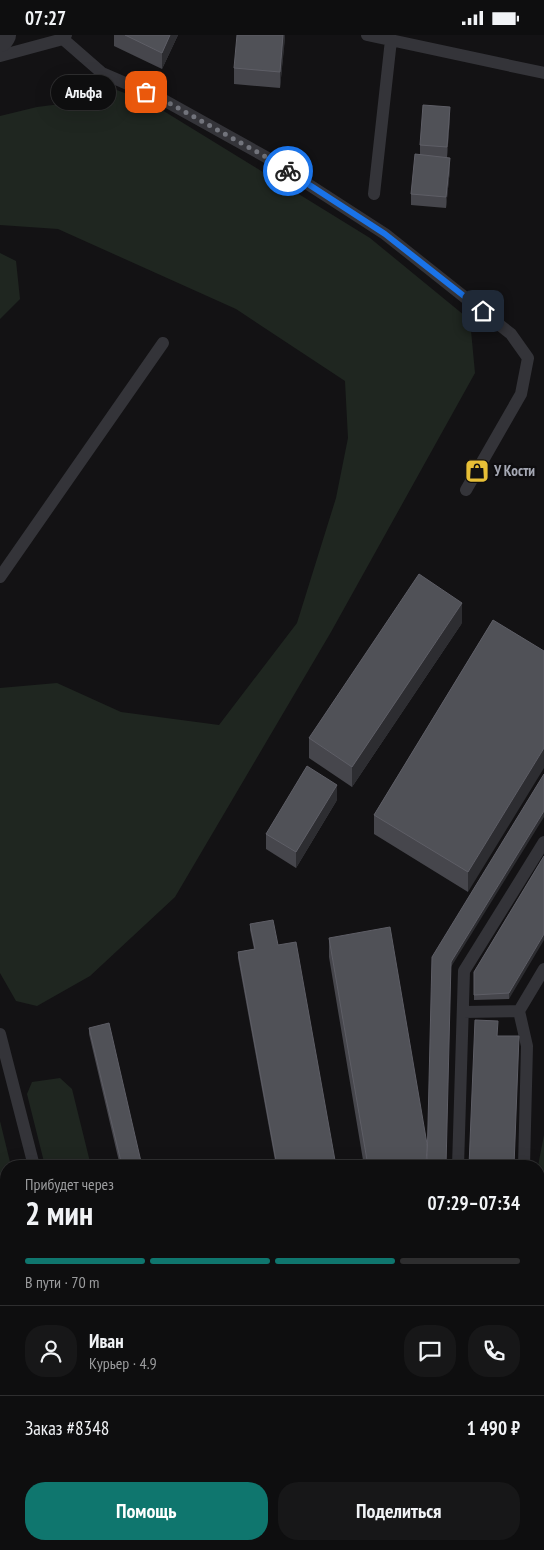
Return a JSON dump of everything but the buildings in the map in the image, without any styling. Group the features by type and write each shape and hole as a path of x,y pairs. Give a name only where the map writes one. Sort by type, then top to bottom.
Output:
{"lane":[{"path":"367,35 544,73"},
{"path":"0,56 64,37 102,73 160,98 266,157 369,223 512,334 528,358 521,394 466,490"},
{"path":"374,194 391,40"},
{"path":"0,577 162,343"},
{"path":"458,1160 464,971 544,842"},
{"path":"524,1160 528,1047 519,1011 544,969"},
{"path":"462,1012 519,1011"},
{"path":"0,1034 32,1160"}],"shaded area":[{"path":"95,82 149,102 370,238 470,320 475,373 331,632 175,897 90,976 37,1006 16,1001 0,973 0,688 57,683 121,712 219,725 297,623 336,498 348,438 345,381 236,309 58,229 0,225 0,116 37,107 76,102"},
{"path":"0,253 16,261 20,299 0,319"},
{"path":"60,1078 72,1089 90,1160 44,1160 27,1094 32,1082"},
{"path":"0,1121 10,1160 0,1160"},
{"path":"544,1135 544,1160 539,1160"}],"way so far":[{"path":"146,92 160,98 288,171"}],"place":[{"name":"Альфа","path":"146,92"},
{"name":"У Кости","path":"477,471"}],"route":[{"path":"288,171 385,234 483,311"}]}
